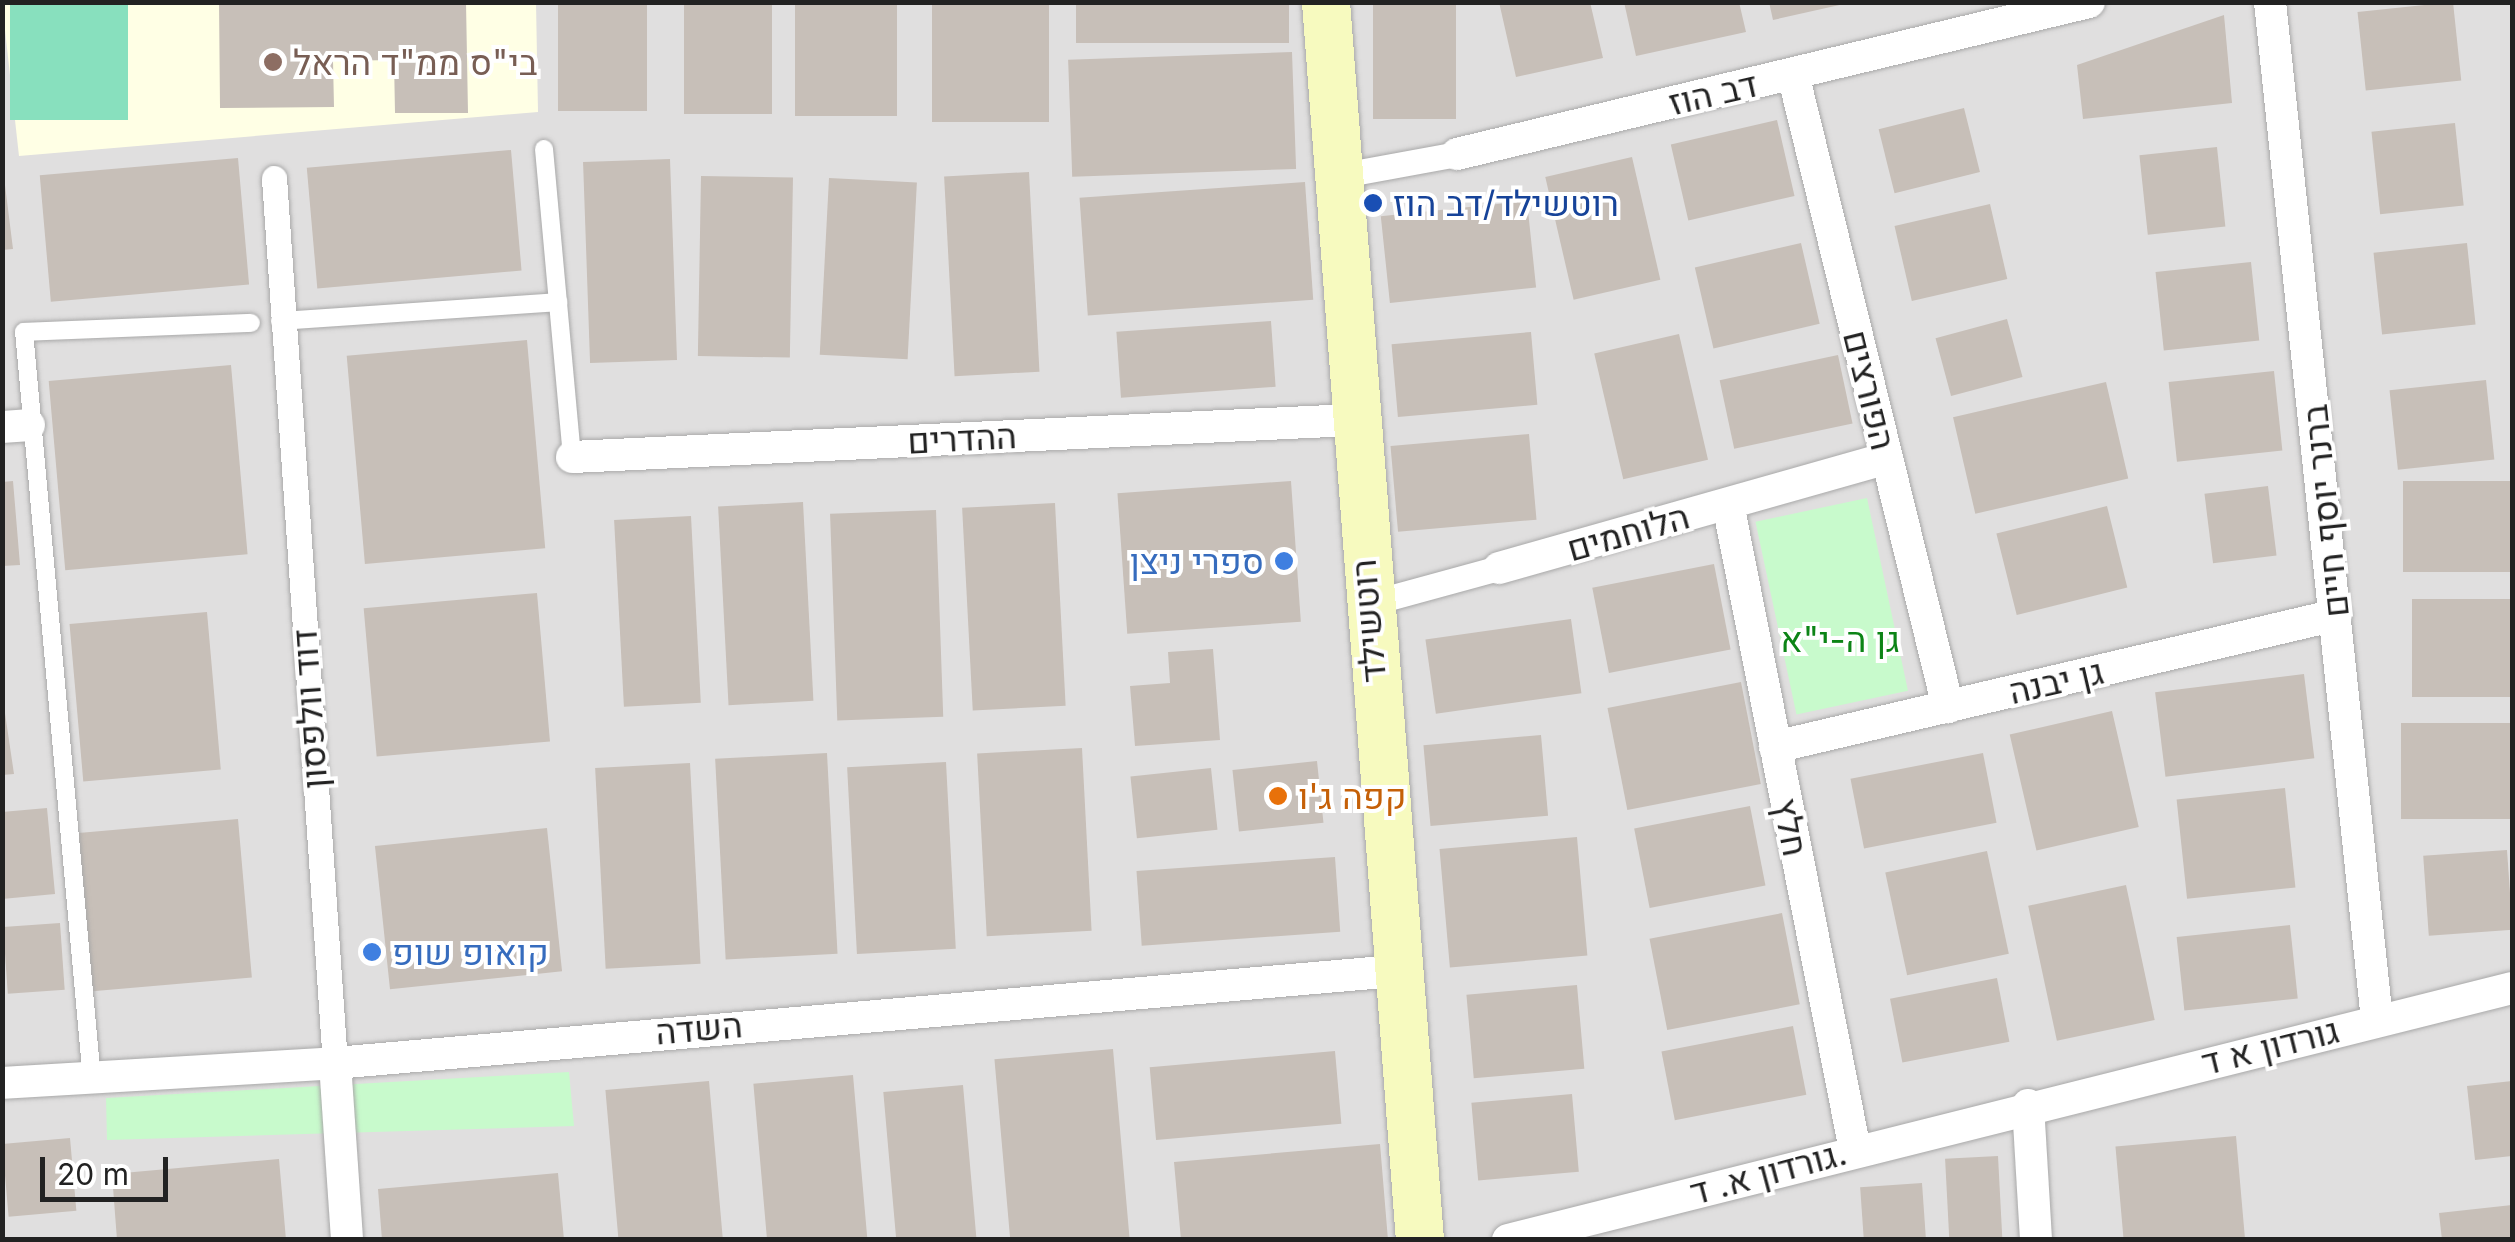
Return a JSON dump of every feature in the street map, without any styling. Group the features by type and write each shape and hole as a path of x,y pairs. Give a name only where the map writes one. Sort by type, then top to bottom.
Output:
{"main road":[{"name":"רוטשילד","path":"1326,2 1352,420 1420,1240"}],"street":[{"name":"דב הוז","path":"1336,176 1457,154 2088,2"},
{"name":"ברנר יוסף חיים","path":"2270,2 2376,1020"},
{"name":"הפורצים","path":"1792,74 1948,706"},
{"name":"דוד וולפסון","path":"274,178 280,321 347,1240"},
{"name":"ההדרים","path":"572,457 1352,420"},
{"name":"הלוחמים","path":"1367,604 1887,458"},
{"name":"חלץ","path":"1728,504 1855,1150"},
{"name":"גן יבנה","path":"1775,747 2336,615"},
{"name":"השדה","path":"2,1083 335,1064 617,1034 1395,971"},
{"name":"גורדון א ד","path":"2028,1104 2512,988"},
{"name":"גורדון א. ד.","path":"1508,1240 2028,1104"},
{"path":"2028,1104 2036,1240"}],"lane":[{"path":"544,149 572,457"},
{"path":"280,321 558,302"},
{"path":"92,1080 16,426 24,332 251,322"}],"shaded area":[{"name":"בי\"ס ממ\"ד הראל","path":"2,3 536,3 538,112 19,156"},
{"path":"3,3 2512,3 2512,1239 3,1239"}],"green space":[{"path":"10,3 128,3 128,120 10,120"},
{"name":"גן ה-י\"א","path":"1867,498 1908,691 1796,714 1755,522"},
{"path":"569,1072 574,1126 107,1140 106,1098"}],"building":[{"path":"219,2 466,2 468,113 395,113 394,60 333,61 334,107 220,108"},
{"path":"558,2 647,2 647,111 558,111"},
{"path":"684,2 772,2 772,114 684,114"},
{"path":"795,2 897,2 897,116 795,116"},
{"path":"932,2 1049,2 1049,122 932,122"},
{"path":"1076,2 1289,2 1289,43 1076,43"},
{"path":"1373,2 1456,2 1456,119 1373,119"},
{"path":"1499,2 1590,2 1603,58 1516,77"},
{"path":"1624,2 1739,2 1746,32 1636,56"},
{"path":"1769,2 1843,2 1844,4 1773,20"},
{"path":"2453,2 2461,81 2366,91 2358,12"},
{"path":"2224,15 2232,103 2083,119 2077,65"},
{"path":"1292,52 1296,169 1072,177 1068,60"},
{"path":"1964,108 1980,172 1895,193 1879,129"},
{"path":"1777,120 1795,196 1688,221 1671,145"},
{"path":"2455,123 2464,206 2380,214 2371,132"},
{"path":"2217,147 2225,227 2148,235 2139,155"},
{"path":"511,150 522,271 317,288 307,168"},
{"path":"1632,157 1660,280 1574,300 1545,177"},
{"path":"238,158 249,285 51,302 40,175"},
{"path":"670,159 677,360 590,363 583,162"},
{"path":"2,161 13,249 2,250"},
{"path":"1029,172 1039,372 955,376 944,176"},
{"path":"701,176 793,178 790,358 698,356"},
{"path":"829,178 917,183 908,359 820,355"},
{"path":"1305,182 1313,300 1088,315 1080,198"},
{"path":"1527,201 1536,288 1390,303 1381,216"},
{"path":"1990,204 2007,279 1912,301 1895,226"},
{"path":"1801,243 1820,324 1713,348 1695,268"},
{"path":"2467,243 2476,325 2382,334 2374,253"},
{"path":"2251,262 2259,341 2164,351 2156,272"},
{"path":"2007,319 2023,377 1951,396 1936,338"},
{"path":"1271,321 1276,387 1121,398 1116,332"},
{"path":"1531,332 1537,405 1398,417 1392,344"},
{"path":"1679,334 1708,460 1623,479 1594,354"},
{"path":"527,340 545,548 365,564 347,356"},
{"path":"1838,355 1853,423 1734,449 1720,380"},
{"path":"231,365 248,554 65,570 49,381"},
{"path":"2274,371 2282,451 2177,462 2169,382"},
{"path":"2486,380 2494,460 2398,470 2390,390"},
{"path":"2106,382 2128,478 1975,514 1953,417"},
{"path":"1529,434 1536,520 1398,532 1391,446"},
{"path":"13,481 20,565 2,566 2,482"},
{"path":"1291,481 1301,622 1127,634 1117,493"},
{"path":"2403,481 2512,481 2512,572 2403,572"},
{"path":"2268,486 2277,555 2213,563 2204,494"},
{"path":"803,502 813,701 729,705 718,506"},
{"path":"1055,503 1066,706 973,711 962,508"},
{"path":"2107,506 2127,588 2017,615 1996,534"},
{"path":"936,510 943,717 837,721 830,514"},
{"path":"691,516 701,703 624,707 614,520"},
{"path":"1714,564 1731,649 1609,673 1592,588"},
{"path":"537,593 550,741 377,757 364,608"},
{"path":"2412,599 2512,599 2512,697 2412,697"},
{"path":"207,612 221,769 83,781 70,624"},
{"path":"1571,619 1581,693 1436,714 1425,639"},
{"path":"1213,649 1220,740 1135,746 1130,686 1170,683 1168,652"},
{"path":"2304,674 2314,758 2165,777 2155,692"},
{"path":"1741,682 1761,784 1627,810 1607,708"},
{"path":"2,693 14,774 2,775"},
{"path":"2112,711 2139,827 2036,851 2010,735"},
{"path":"2401,723 2512,723 2512,819 2401,819"},
{"path":"1541,735 1548,816 1431,826 1423,745"},
{"path":"1082,748 1092,931 987,936 977,753"},
{"path":"827,753 838,954 726,960 715,759"},
{"path":"1983,753 1997,823 1864,848 1850,779"},
{"name":"קפה ג'ו","path":"1317,761 1323,823 1239,832 1232,770"},
{"path":"946,762 956,949 857,954 847,767"},
{"path":"690,763 701,964 606,969 595,768"},
{"path":"1211,768 1217,830 1137,838 1130,776"},
{"path":"2285,788 2295,887 2187,899 2177,799"},
{"path":"1750,806 1765,886 1650,908 1634,829"},
{"path":"47,808 55,894 2,899 2,812"},
{"path":"238,819 252,977 92,991 79,833"},
{"path":"547,828 562,971 390,989 375,846"},
{"path":"1577,837 1587,956 1450,968 1440,849"},
{"path":"2507,850 2512,930 2429,936 2423,856"},
{"path":"1987,851 2009,954 1907,975 1885,873"},
{"path":"1335,857 1340,932 1142,946 1136,871"},
{"path":"2126,885 2155,1020 2057,1041 2028,906"},
{"path":"1782,913 1800,1004 1667,1030 1649,939"},
{"path":"60,923 65,990 8,994 3,927"},
{"path":"2290,925 2298,999 2184,1011 2177,937"},
{"path":"1997,978 2009,1042 1902,1063 1890,999"},
{"path":"1577,985 1584,1069 1474,1078 1466,995"},
{"path":"1793,1026 1806,1095 1675,1120 1661,1052"},
{"path":"1113,1049 1130,1240 1010,1240 994,1059"},
{"path":"1335,1051 1341,1124 1156,1140 1150,1067"},
{"path":"853,1075 867,1240 767,1240 753,1084"},
{"path":"709,1081 723,1240 619,1240 605,1090"},
{"path":"2512,1081 2512,1156 2475,1160 2467,1086"},
{"path":"963,1085 977,1240 896,1240 883,1092"},
{"path":"1572,1094 1579,1172 1478,1181 1471,1103"},
{"path":"2236,1136 2245,1240 2124,1240 2115,1147"},
{"path":"70,1138 76,1211 9,1217 2,1144"},
{"path":"1380,1144 1388,1240 1181,1240 1174,1162"},
{"path":"1998,1156 2002,1240 1949,1240 1945,1159"},
{"path":"279,1159 286,1240 117,1240 112,1174"},
{"path":"558,1173 564,1240 382,1240 378,1189"},
{"path":"1922,1183 1926,1240 1864,1240 1860,1187"},
{"path":"2512,1205 2512,1240 2442,1240 2439,1213"}],"place":[{"name":"בי\"ס ממ\"ד הראל","path":"273,62"},
{"name":"רוטשילד/דב הוז","path":"1373,203"},
{"name":"ספרי ניצן","path":"1284,561"},
{"name":"קפה ג'ו","path":"1278,796"},
{"name":"קואופ שופ","path":"372,952"}]}
